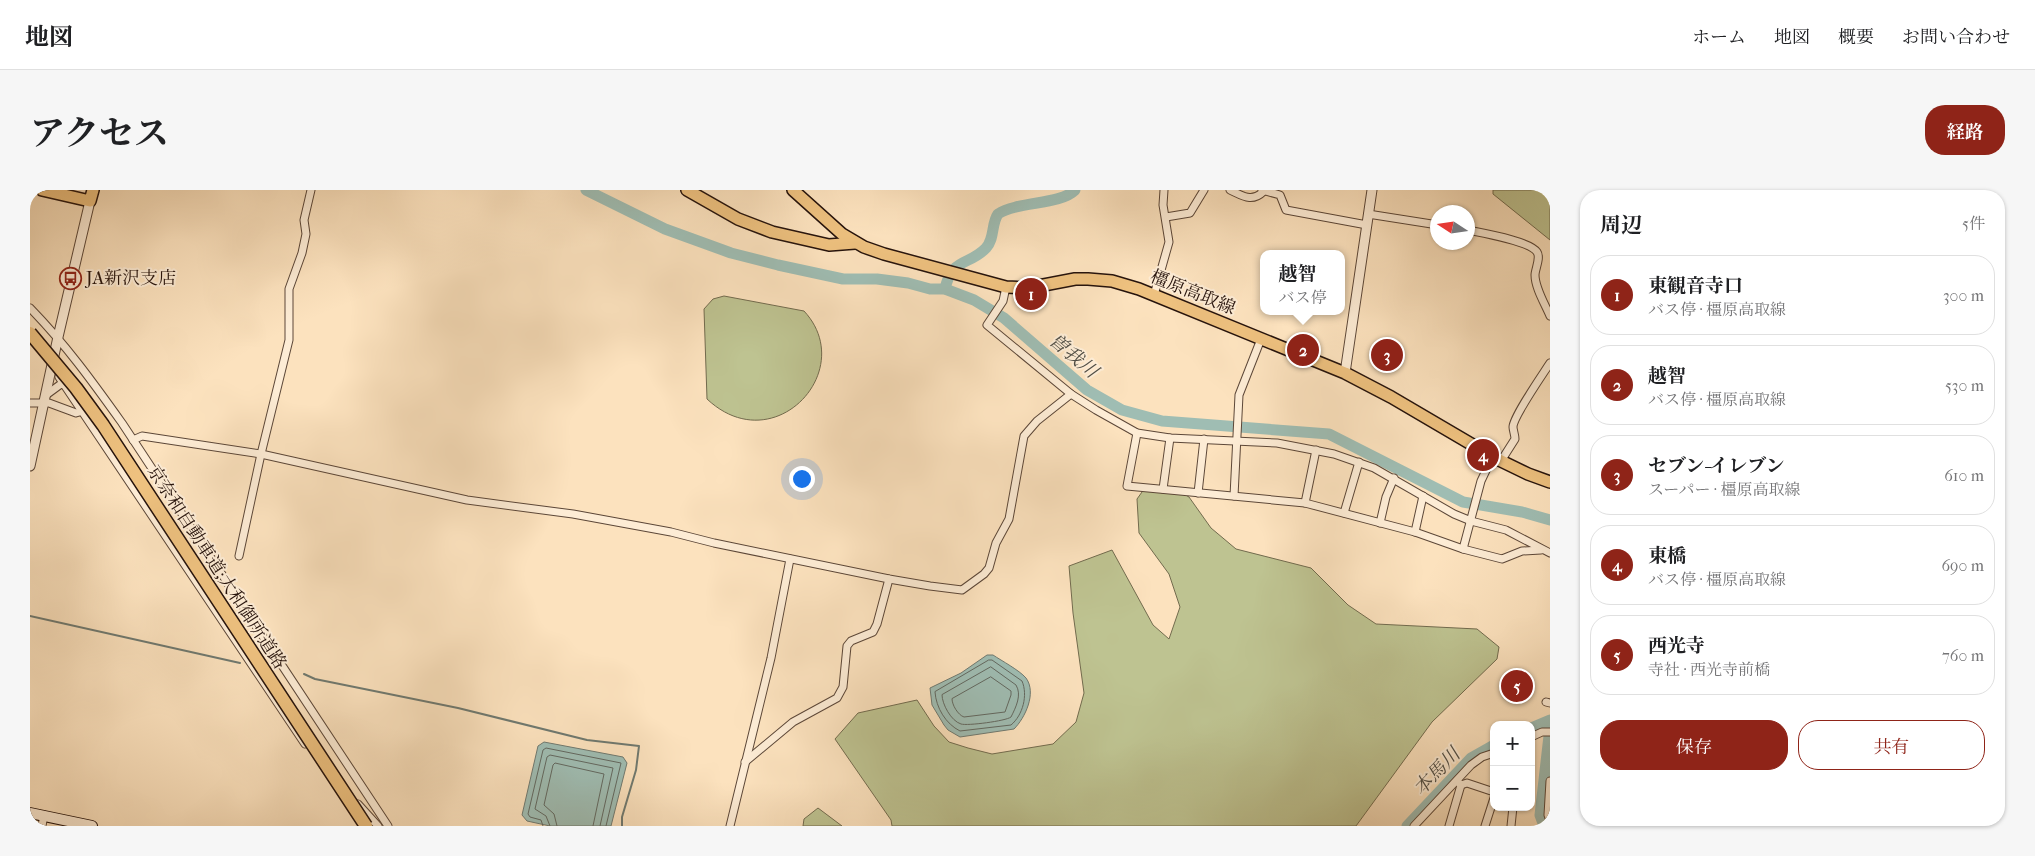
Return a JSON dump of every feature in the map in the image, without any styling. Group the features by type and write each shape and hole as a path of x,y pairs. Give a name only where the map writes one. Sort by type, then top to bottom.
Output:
{"highway":[{"name":"京奈和自動車道;大和御所道路","path":"30,334 76,388 103,425 366,826"}],"main road":[{"path":"42,190 92,196"},
{"name":"橿原高取線","path":"687,190 738,220 772,232 829,245 855,243"},
{"name":"橿原高取線","path":"793,190 837,230 855,243 875,251 964,277 1006,288 1028,288 1075,279 1100,279 1126,285 1154,295 1345,373 1391,397 1498,459 1550,482"},
{"path":"30,813 92,826"}],"street":[{"path":"239,556 261,454 289,340 289,289 302,253 306,234 304,220 311,190"},
{"path":"1154,295 1169,242 1164,190"},
{"path":"1166,217 1190,213 1204,190"},
{"path":"1230,190 1250,199 1259,196 1263,190 1280,195 1286,210 1367,225"},
{"path":"1345,373 1372,190"},
{"path":"30,466 58,337 92,196"},
{"path":"1368,214 1430,224"},
{"path":"1475,232 1525,244 1537,252 1536,282 1550,316"},
{"path":"1006,288 1003,301 987,325 1071,394 1137,433 1170,438 1277,443 1316,450 1359,462 1394,478 1454,514 1471,521 1506,530 1547,552"},
{"path":"30,308 79,362 133,440 388,826"},
{"path":"1234,496 1238,395 1261,339"},
{"path":"30,342 52,368 83,411 313,756 378,826"},
{"path":"1463,549 1481,481 1491,460 1498,459 1515,439 1513,427 1530,393 1550,363"},
{"path":"30,403 45,399 54,388 61,384 65,385"},
{"path":"133,440 142,436 261,454 468,500 583,516 671,532 790,559 962,590 989,568 996,543 1009,519 1024,436 1037,421 1071,394"},
{"path":"45,399 49,403 76,413 83,411"},
{"path":"1137,433 1127,486 1305,503 1415,532 1463,549 1502,559 1522,551 1547,552"},
{"path":"1163,489 1170,438"},
{"path":"1198,493 1204,439"},
{"path":"1305,503 1316,450"},
{"path":"1344,513 1359,462"},
{"path":"1380,523 1386,497 1394,478"},
{"path":"1415,532 1423,496"},
{"path":"730,826 771,658 790,559"},
{"path":"745,762 793,722 837,698 843,686 847,646 851,641 873,632 877,624 889,578"},
{"path":"1535,735 1542,732 1550,732"},
{"path":"1417,825 1459,783 1471,765 1490,757"},
{"path":"1550,781 1548,815 1550,821"},
{"path":"1459,783 1490,791"},
{"path":"1449,826 1459,783"},
{"path":"1485,826 1490,810"},
{"path":"1511,826 1513,811"},
{"path":"42,826 44,815"}],"green space":[{"path":"1493,190 1550,190 1550,240 1493,194"},
{"path":"724,296 804,311 818,334 821,358 815,381 801,401 782,414 758,420 733,416 707,399 704,309 713,299"},
{"path":"1147,485 1172,487 1189,497 1211,528 1236,549 1311,568 1348,605 1376,624 1477,629 1499,647 1497,659 1432,722 1356,826 892,826 891,820 835,739 858,713 917,700 934,726 949,742 992,754 1053,744 1076,722 1084,693 1073,613 1069,566 1112,550 1153,625 1169,639 1180,607 1169,574 1139,533 1137,499"},
{"path":"818,808 842,826 803,826 804,819"}],"water":[{"path":"987,655 993,655 1026,678 1029,684 1030,698 1026,712 1014,729 960,737 948,730 944,725 932,705 930,688 961,673"},
{"path":"544,742 623,757 627,763 611,826 550,826 527,821 522,815 538,746"}],"waterway":[{"name":"曽我川","path":"586,190 665,229 731,253 843,279 877,279 908,283 930,289 945,289 974,300 1004,318 1087,390 1122,410 1162,421 1329,434 1463,502 1522,512 1550,520"},
{"path":"945,289 952,272 962,263 980,254 989,244 994,222 998,214 1016,207 1059,198 1075,190"},
{"path":"30,616 240,663"},
{"path":"304,674 315,679 458,708 587,740 639,746 636,770 622,817 622,826"},
{"name":"本馬川","path":"1535,726 1550,720"},
{"path":"1544,826 1540,815 1550,727"},
{"name":"本馬川","path":"1407,826 1471,758 1490,747"}],"place":[{"name":"JA新沢支店","path":"70,278"},
{"name":"東観音寺口","path":"1031,294"},
{"name":"越智","path":"1303,350"},
{"name":"セブン-イレブン","path":"1387,355"},
{"name":"東橋","path":"1483,455"},
{"name":"西光寺","path":"1517,686"}]}
